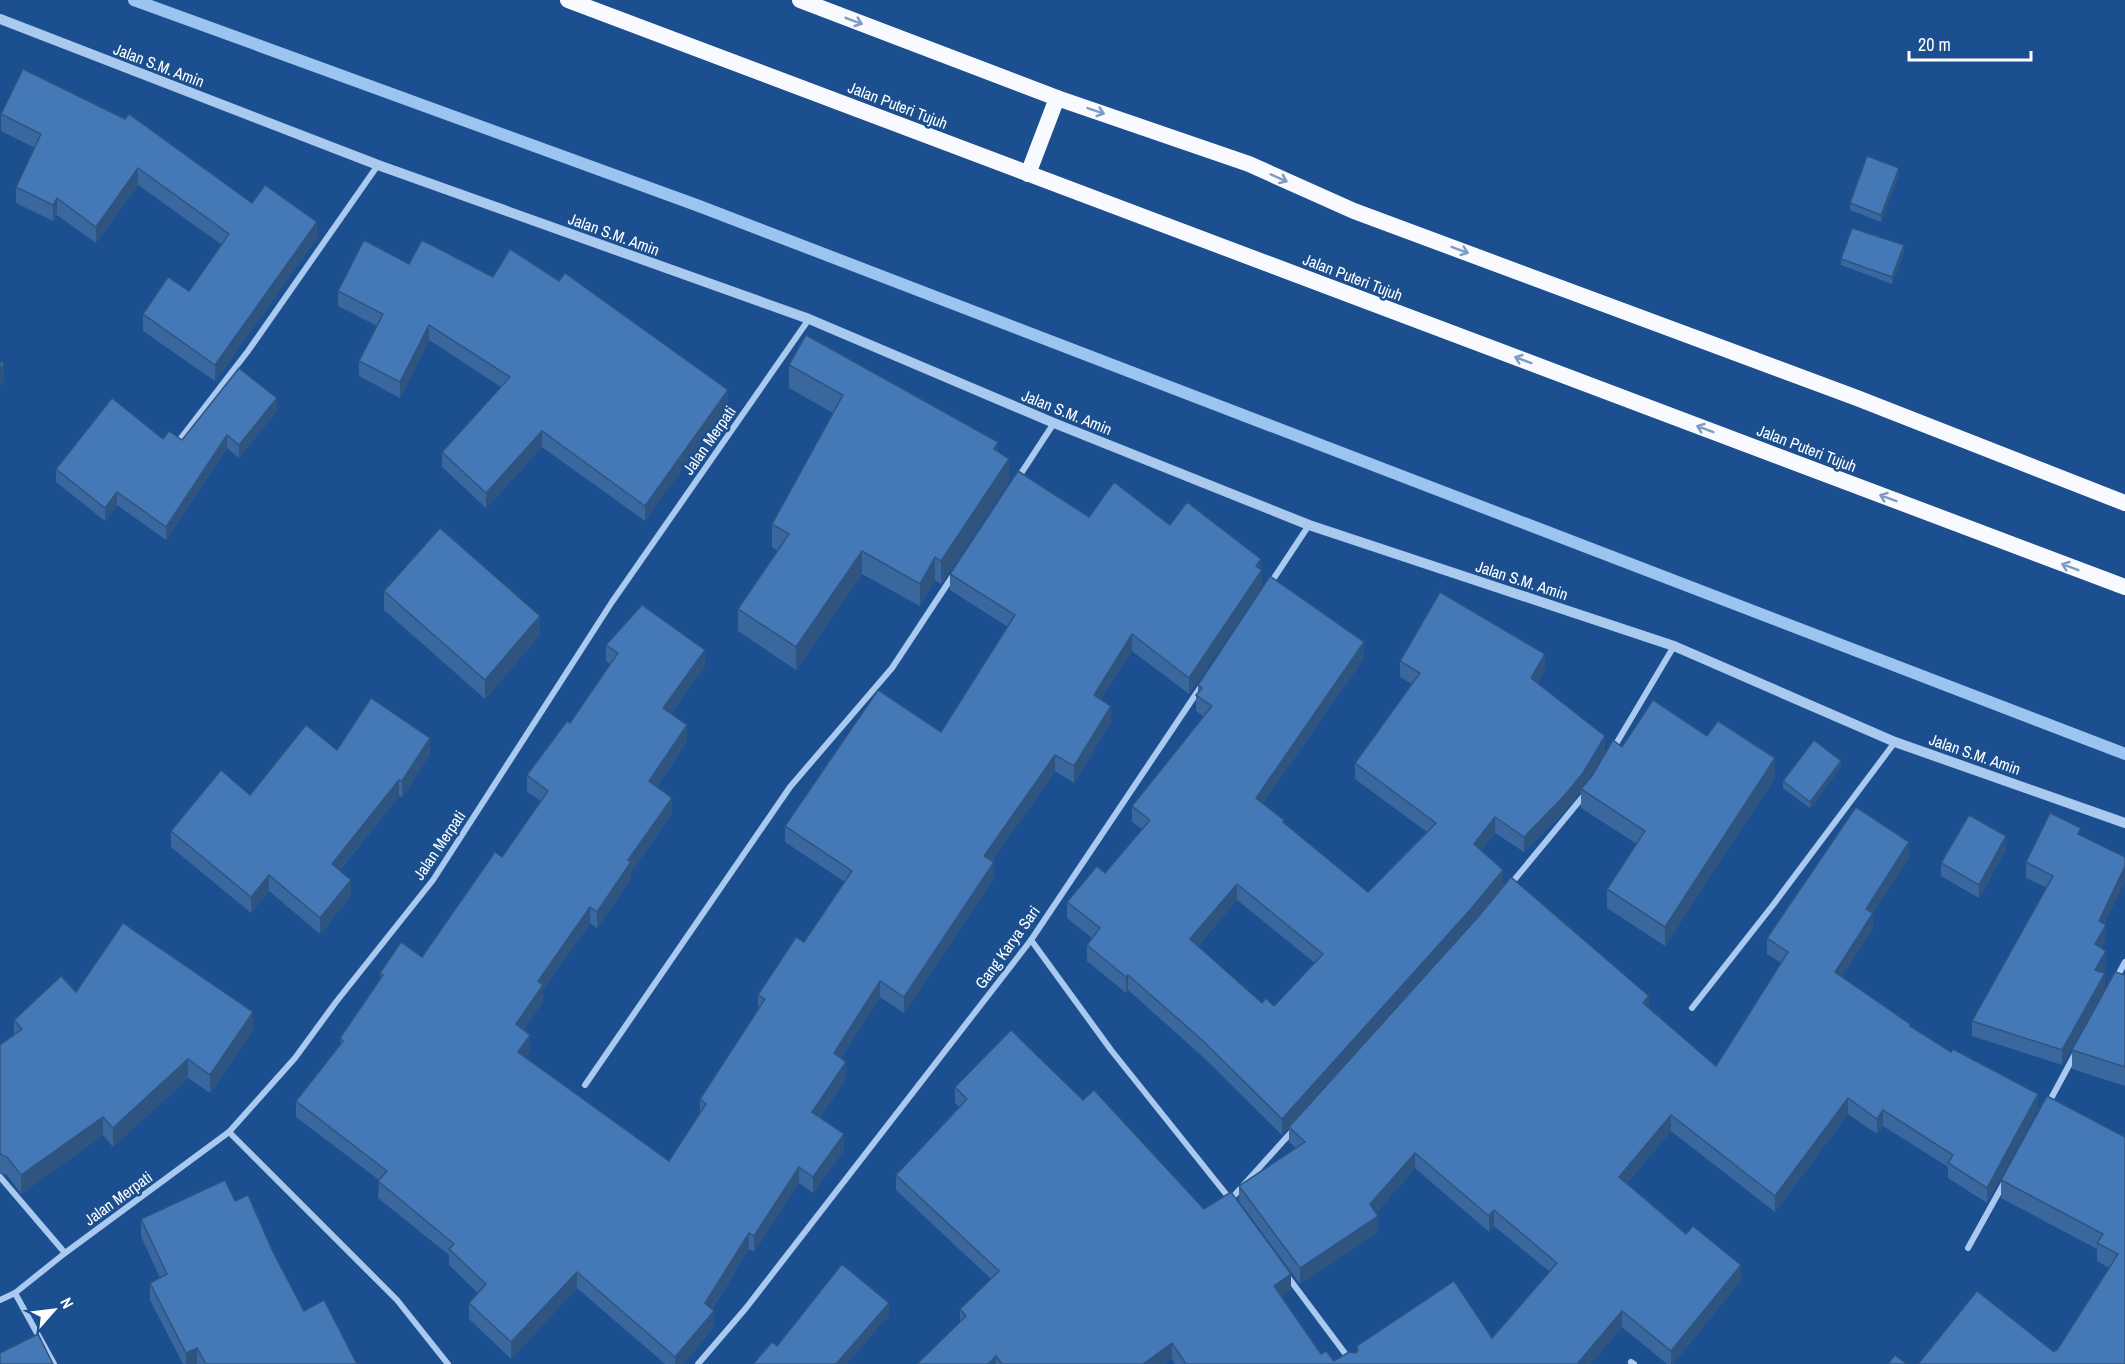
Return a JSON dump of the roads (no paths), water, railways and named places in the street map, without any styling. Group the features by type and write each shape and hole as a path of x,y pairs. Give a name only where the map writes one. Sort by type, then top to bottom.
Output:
{"highway":[{"name":"Jalan Puteri Tujuh","path":"567,0 2125,587"},
{"path":"800,0 1057,98 1249,164 1354,211 1857,398 2125,503"},
{"path":"1028,174 1057,98"}],"street":[{"name":"Jalan S.M. Amin","path":"0,19 378,165 809,319 1054,423 1309,525 1674,646 1895,742 2125,823"},
{"path":"182,438 248,351 378,165"},
{"name":"Jalan Merpati","path":"0,1300 15,1293 65,1253 229,1132 295,1058 336,1002 434,880 612,602 809,319"},
{"path":"1015,482 1054,423"},
{"path":"1263,594 1309,525"},
{"path":"585,1085 790,788 892,668 957,570"},
{"path":"1610,753 1674,646"},
{"name":"Gang Karya Sari","path":"698,1364 746,1308 1031,940 1203,683"},
{"path":"1692,1008 1773,905 1895,742"},
{"path":"1504,893 1587,792 1592,782"},
{"path":"1031,940 1111,1050 1238,1209"},
{"path":"2115,981 2125,962"},
{"path":"2046,1108 2078,1049"},
{"path":"1231,1199 1301,1121"},
{"path":"229,1132 397,1300 448,1364"},
{"path":"0,1177 65,1253"},
{"path":"1968,1248 2007,1178"},
{"path":"1285,1273 1353,1364"},
{"path":"15,1293 54,1364"}],"waterway":[{"path":"134,0 699,206 2125,754"}]}
